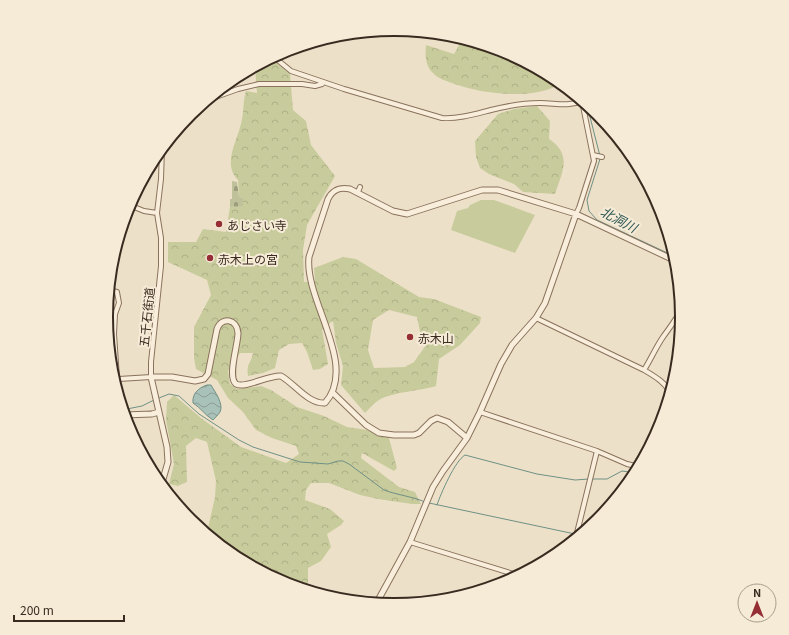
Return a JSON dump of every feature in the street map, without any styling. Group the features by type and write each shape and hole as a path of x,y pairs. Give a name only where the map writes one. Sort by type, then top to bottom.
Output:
{"street":[{"path":"279,61 291,71 442,118 453,119 515,105 540,103 558,105 576,102"},
{"path":"222,95 259,84 302,84 315,86 322,84 323,82"},
{"path":"379,598 410,542 433,487 442,471 467,438 501,364 512,345 536,318 548,297 594,161 598,156 586,111"},
{"name":"五千石街道","path":"162,159 157,213 161,238 161,266 151,362 151,377 168,455 163,479"},
{"path":"358,192 360,186"},
{"path":"120,379 151,377 195,381 204,379 210,368 218,326 220,323 227,320 234,323 237,329 237,341 232,374 234,382 244,386 268,377 280,376 311,399 319,403 325,403 332,392 336,377 336,362 308,266 314,242 330,195 339,188 350,189 358,192 393,211 406,214 482,190 498,190 576,214 670,258"},
{"path":"135,207 144,211 157,213"},
{"path":"114,291 117,292 119,298 114,323 116,358"},
{"path":"536,318 644,370 659,379 667,388"},
{"path":"644,370 663,338 676,320"},
{"path":"332,392 366,425 379,433 414,435 419,433 431,421 437,418 448,422 467,438"},
{"path":"130,415 152,414 159,412"},
{"path":"480,412 596,451 634,466"},
{"path":"577,531 596,451"},
{"path":"410,542 512,573"}],"green space":[{"path":"460,44 485,51 519,65 556,86 551,89 523,94 492,93 464,87 444,80 430,70 427,63 426,45 454,54"},
{"path":"276,62 290,74 293,110 306,121 311,145 335,176 307,225 303,250 304,282 315,281 314,268 343,257 356,259 419,297 434,299 481,317 480,323 460,345 439,359 436,386 385,397 375,403 365,413 341,385 343,366 336,343 333,321 322,329 328,364 320,369 313,370 307,352 302,343 289,344 279,350 275,368 263,373 248,376 248,366 253,353 240,353 228,371 230,384 237,389 261,386 271,390 297,407 324,416 347,427 367,430 389,438 397,468 394,471 362,453 361,458 399,487 415,492 421,504 378,499 360,495 329,483 311,483 306,490 305,500 330,509 344,521 341,525 327,534 331,547 321,561 308,568 308,585 270,570 238,552 208,528 215,497 216,481 207,442 196,438 186,446 187,482 178,486 169,484 174,464 166,420 167,402 174,395 201,418 241,447 286,463 299,454 296,446 272,438 256,430 243,412 228,398 217,380 196,369 194,358 194,327 211,295 207,280 168,262 168,242 196,242 203,229 226,232 230,207 236,207 239,197 238,180 233,173 231,166 232,151 242,119 246,91 257,93 255,73","holes":["389,310 417,317 420,332 426,345 414,362 405,367 374,368 368,350 373,320"]},
{"path":"537,106 550,121 549,139 561,151 563,158 563,171 555,194 523,192 514,184 489,174 480,168 476,157 475,141 498,114 514,109"},
{"path":"232,181 237,182 239,197 243,199 243,206 230,207 230,199 232,199"},
{"path":"481,200 494,200 535,215 515,253 451,230 457,211 468,208 470,205"}],"water":[{"path":"207,385 211,385 221,405 220,412 213,420 193,403 196,392"}],"waterway":[{"name":"北洞川","path":"590,114 600,156"},
{"name":"北洞川","path":"600,159 587,200 589,211 597,220 668,253"},
{"path":"159,398 169,394 179,396 199,414 239,440 253,447 300,462 328,464 343,461 384,490 425,502"},
{"path":"128,409 142,406 154,400"},
{"path":"437,505 453,470 461,458 465,455 537,474 575,480 589,479"},
{"path":"592,479 607,479 622,471 630,472"},
{"path":"429,503 574,534"}],"place":[{"name":"あじさい寺","path":"219,224"},
{"name":"赤木上の宮","path":"210,258"},
{"name":"赤木山","path":"410,337"}]}
